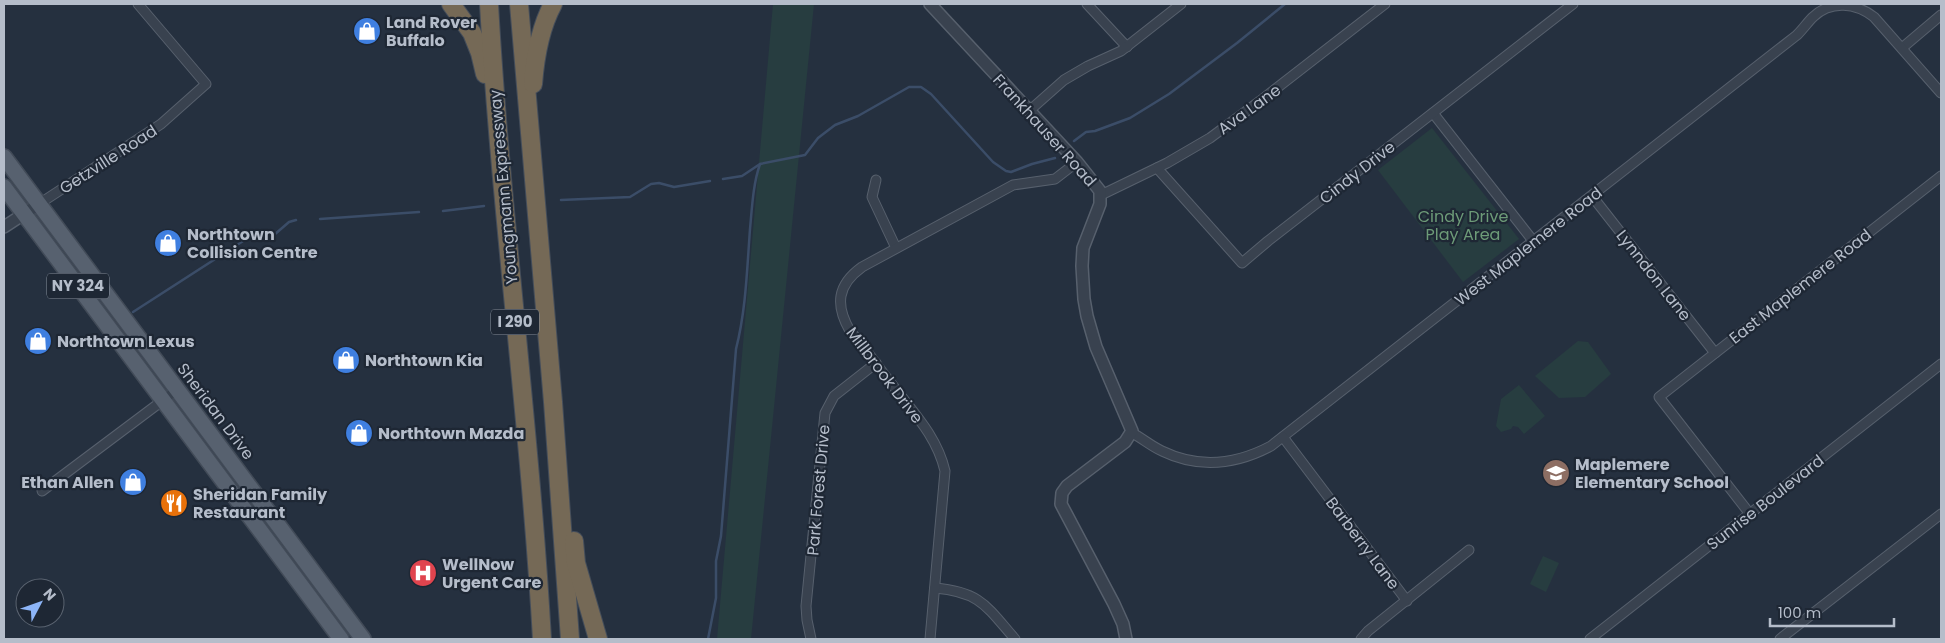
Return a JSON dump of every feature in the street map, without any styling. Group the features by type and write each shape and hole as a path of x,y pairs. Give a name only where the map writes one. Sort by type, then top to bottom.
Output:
{"highway":[{"path":"451,4 472,32 480,52 495,114"},
{"name":"Youngmann Expressway","path":"489,4 495,114 537,556 542,639"},
{"name":"Youngmann Expressway","path":"519,4 553,402 570,639"},
{"path":"529,132 534,69 544,24 553,4"},
{"path":"553,402 576,563 598,639"}],"main road":[{"name":"Sheridan Drive","path":"4,157 178,389 359,638"},
{"name":"NY 324","path":"4,187 341,639"}],"street":[{"name":"Getzville Road","path":"4,227 161,124 206,84 138,4"},
{"name":"Frankhauser Road","path":"930,4 1077,162 1101,195 1100,204 1084,248 1082,274 1084,299 1096,347 1132,432"},
{"path":"1087,4 1127,47"},
{"path":"1029,111 1064,80 1077,71 1127,47 1181,4"},
{"name":"Ava Lane","path":"1101,195 1157,168 1210,138 1385,4"},
{"name":"Cindy Drive","path":"1157,168 1242,263 1573,4"},
{"name":"West Maplemere Road","path":"1132,432 1173,456 1198,463 1214,464 1236,460 1257,453 1283,437 1534,242 1797,35 1822,10 1841,5 1858,7 1874,17 1902,48"},
{"path":"1941,15 1902,48 1941,93"},
{"path":"1433,113 1534,242"},
{"name":"Millbrook Drive","path":"930,639 945,472 942,460 933,438 844,320 841,313 841,294 854,272 896,248 1013,185 1055,179 1077,162"},
{"name":"East Maplemere Road","path":"1750,514 1659,397 1941,176"},
{"path":"876,180 872,197 896,248"},
{"name":"Lynndon Lane","path":"1592,196 1715,353"},
{"name":"Park Forest Drive","path":"811,639 806,620 806,606 825,414 834,396 876,363"},
{"name":"Sunrise Boulevard","path":"1590,639 1941,364"},
{"path":"42,491 178,389"},
{"path":"1126,639 1120,617 1063,511 1061,501 1062,493 1066,486 1124,442 1132,432"},
{"name":"Barberry Lane","path":"1283,437 1407,601 1368,631 1361,639"},
{"path":"1780,639 1941,514"},
{"path":"1407,601 1469,550"},
{"path":"935,588 955,590 974,597 990,610 1015,639"}],"green space":[{"path":"773,4 814,4 751,639 717,639"},
{"name":"Cindy Drive Play Area","path":"1432,128 1519,239 1463,282 1378,170"},
{"path":"1578,341 1588,342 1611,374 1585,397 1559,398 1535,376"},
{"path":"1519,385 1545,416 1524,434 1518,427 1513,426 1511,429 1501,432 1496,426 1501,399"},
{"path":"1543,556 1559,563 1546,592 1530,584"}],"waterway":[{"path":"1074,141 1086,132 1095,131 1130,118 1169,94 1285,4"},
{"path":"723,179 742,176 760,164 805,155 818,138 835,125 858,116 909,87 921,87 931,94 993,162 1006,171 1011,172 1055,158"},
{"path":"708,639 716,598 716,561 721,536 736,349 744,304 753,196 760,164"},
{"path":"561,200 630,197 651,184 659,183 674,187 710,181"},
{"path":"443,211 484,206"},
{"path":"320,219 419,212"},
{"path":"133,312 254,234 274,235 289,222 296,220"}],"place":[{"name":"Land Rover Buffalo","path":"367,31"},
{"name":"Northtown Collision Centre","path":"168,243"},
{"name":"Northtown Lexus","path":"38,341"},
{"name":"Northtown Kia","path":"346,360"},
{"name":"Northtown Mazda","path":"359,433"},
{"name":"Maplemere Elementary School","path":"1556,473"},
{"name":"Ethan Allen","path":"133,482"},
{"name":"Sheridan Family Restaurant","path":"174,503"},
{"name":"WellNow Urgent Care","path":"423,573"}]}
